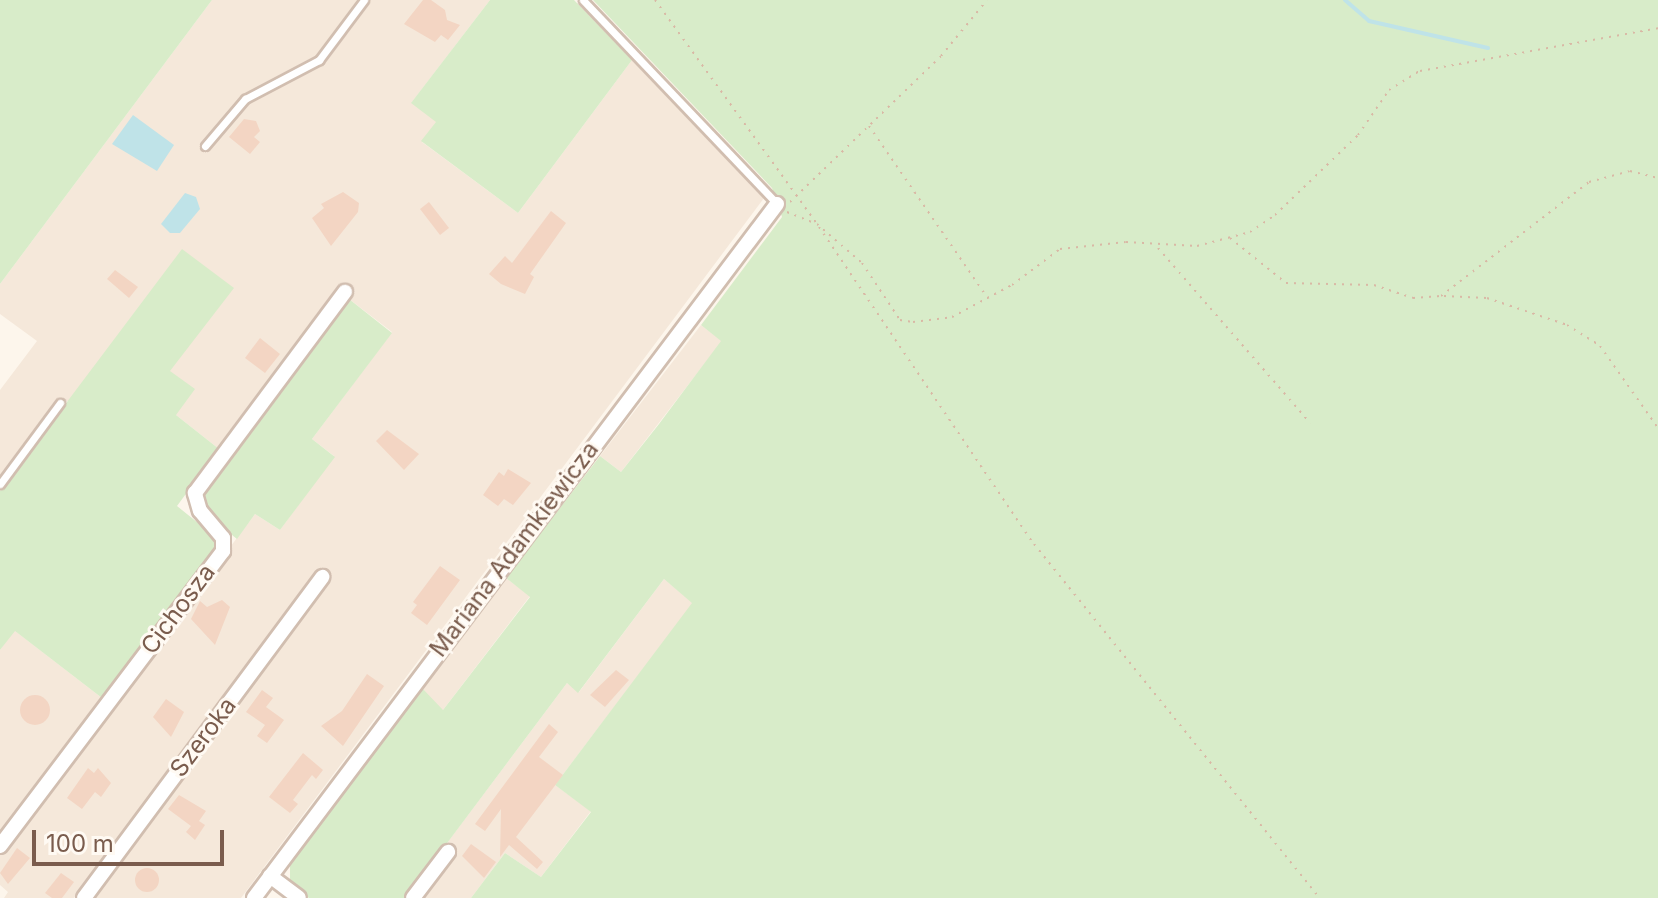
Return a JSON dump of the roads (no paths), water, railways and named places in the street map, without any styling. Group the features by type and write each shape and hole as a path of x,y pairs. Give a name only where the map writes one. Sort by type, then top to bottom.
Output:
{"street":[{"name":"Mariana Adamkiewicza","path":"254,898 777,204"},
{"name":"Cichosza","path":"0,846 223,551 223,538 200,511 195,493 345,292"},
{"name":"Szeroka","path":"84,898 322,577"},
{"path":"413,898 448,852"},
{"path":"270,876 299,898"}],"lane":[{"path":"205,146 245,99 319,60 364,0"},
{"path":"583,0 777,204"},
{"path":"0,484 60,403"}],"water":[{"path":"133,115 174,145 157,171 112,144"},
{"path":"185,193 196,197 200,209 180,233 170,233 161,224"}],"waterway":[{"path":"1345,0 1369,21 1488,48"}]}
